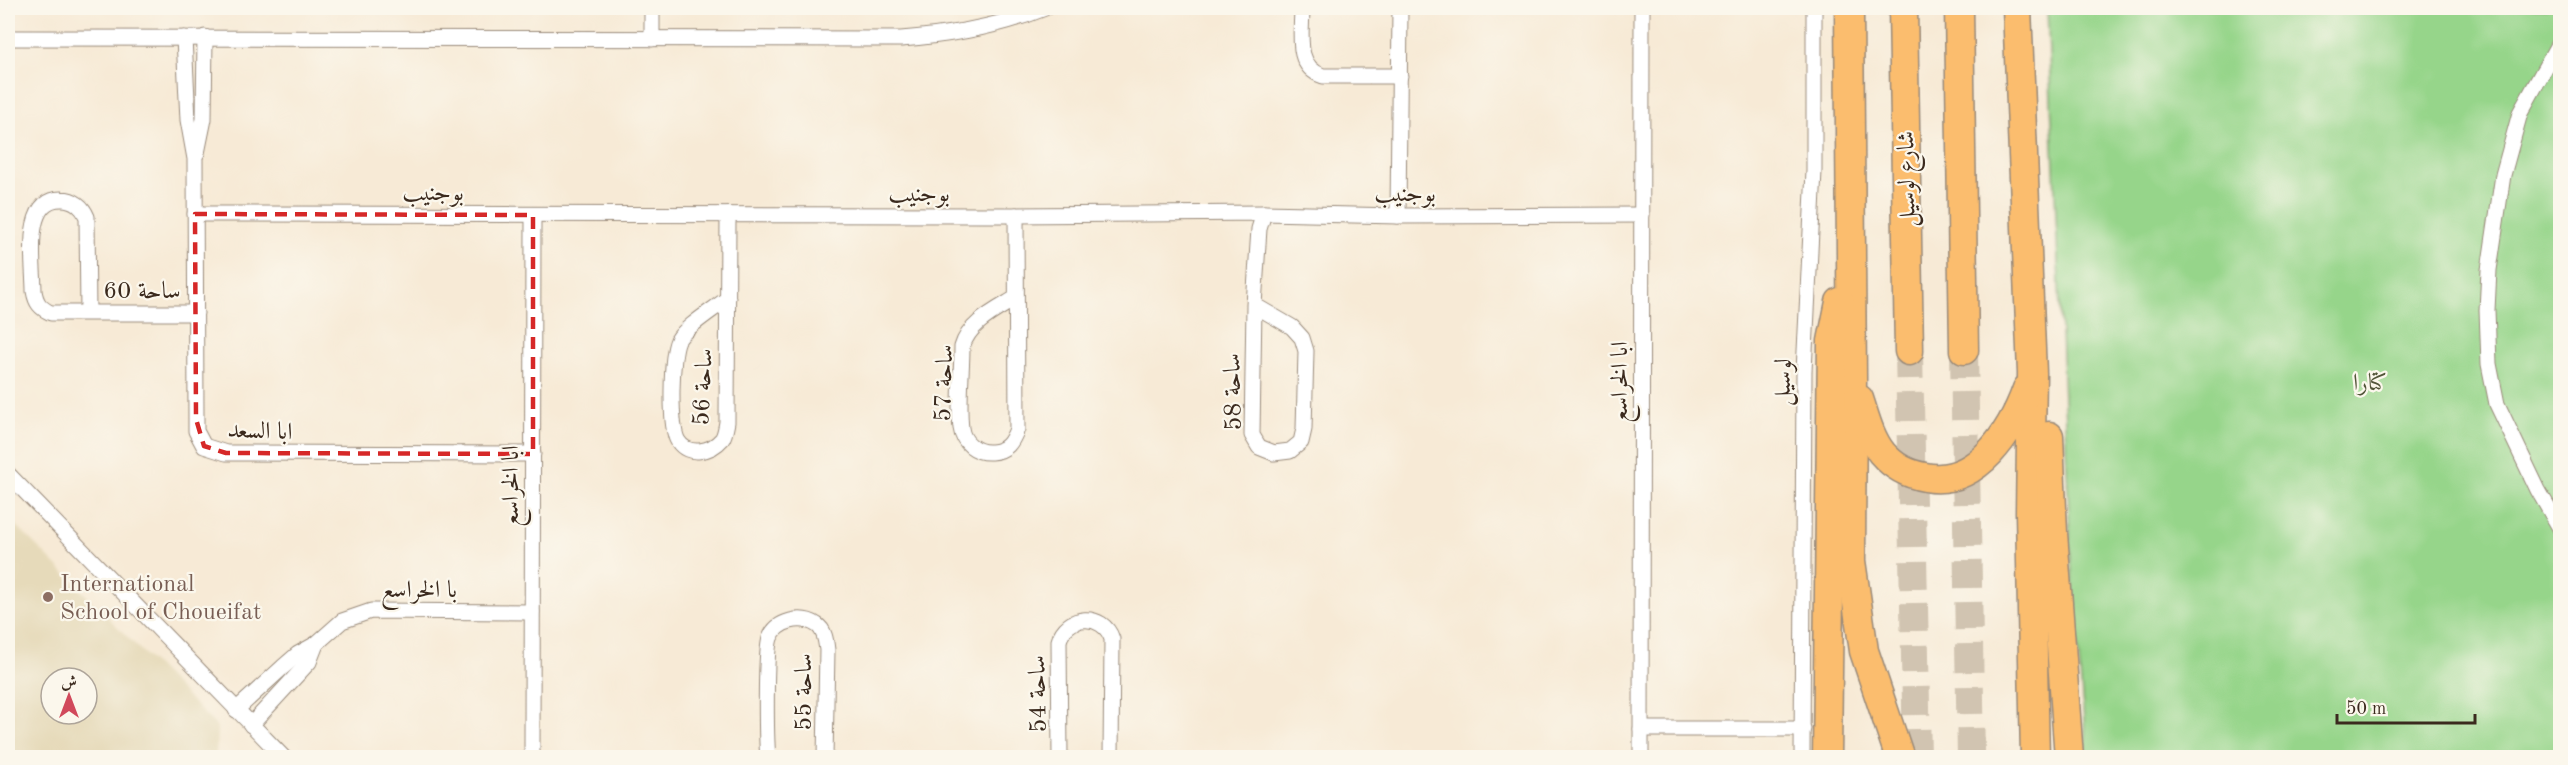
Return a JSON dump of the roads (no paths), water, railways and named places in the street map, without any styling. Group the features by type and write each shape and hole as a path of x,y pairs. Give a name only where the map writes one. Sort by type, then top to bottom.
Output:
{"highway":[{"path":"1850,8 1851,561 1864,651 1900,758"},
{"name":"شارع لوسيل","path":"1903,8 1908,351"},
{"path":"1959,8 1964,350"},
{"path":"2017,8 2032,373 2030,512 2035,758"},
{"path":"2025,166 2040,244 2053,533 2069,758"},
{"path":"1827,758 1832,341 1852,250"},
{"path":"1852,379 1866,421 1881,451 1904,472 1942,479 1974,467 1998,443 2022,403 2032,373"}],"street":[{"path":"652,8 652,39"},
{"path":"8,38 901,39 958,34 1046,8"},
{"path":"1302,8 1302,54 1307,65 1315,73 1323,76 1400,76"},
{"path":"1398,216 1400,8"},
{"name":"ابا الخراسع","path":"1641,758 1642,8"},
{"name":"لوسيل","path":"1802,758 1804,371 1814,171 1814,8"},
{"name":"ابا السعد","path":"195,159 204,120 205,37"},
{"name":"ابا السعد","path":"184,38 188,120 195,159 196,431 204,446 213,451 240,454 533,454"},
{"path":"2560,41 2520,113 2517,123 2503,175 2489,270 2487,310 2489,364 2497,404 2538,490 2560,528"},
{"name":"ساحة 60","path":"88,312 87,217 79,205 70,200 60,199 48,202 40,208 34,222 36,302 42,309 51,313 196,313"},
{"name":"ساحة 58","path":"1254,305 1292,327 1302,338 1306,351 1304,429 1301,442 1290,451 1274,453 1266,450 1259,447 1252,435 1254,305 1259,229 1264,213"},
{"name":"بوجنيب","path":"195,214 1642,215"},
{"name":"ابا الخراسع","path":"532,215 532,758"},
{"name":"ساحة 56","path":"728,215 728,298 727,422 723,437 713,447 700,452 684,448 677,441 672,427 674,352 679,339 689,328 728,298"},
{"name":"ساحة 57","path":"1016,215 1017,429 1012,442 1005,449 991,452 977,450 967,443 961,429 962,347 966,335 972,328 1016,298"},
{"path":"8,474 284,758"},
{"name":"با الخراسع","path":"236,711 298,654 316,644 342,621 371,611 532,612"},
{"name":"ساحة 55","path":"768,758 768,663 771,637 778,628 790,620 805,620 819,626 825,636 827,650 825,758"},
{"name":"ساحة 54","path":"1060,758 1059,641 1063,631 1071,623 1078,620 1094,620 1106,627 1112,639 1111,758"},
{"name":"با الخراسع","path":"251,725 309,662 316,644"},
{"path":"1641,729 1803,729"}],"tunnel":[{"path":"1964,350 1971,758"},
{"path":"1909,351 1917,758"}],"place":[{"name":"International School of Choueifat","path":"48,597"}],"park label":[{"name":"كتارا","path":"2370,382"}]}
